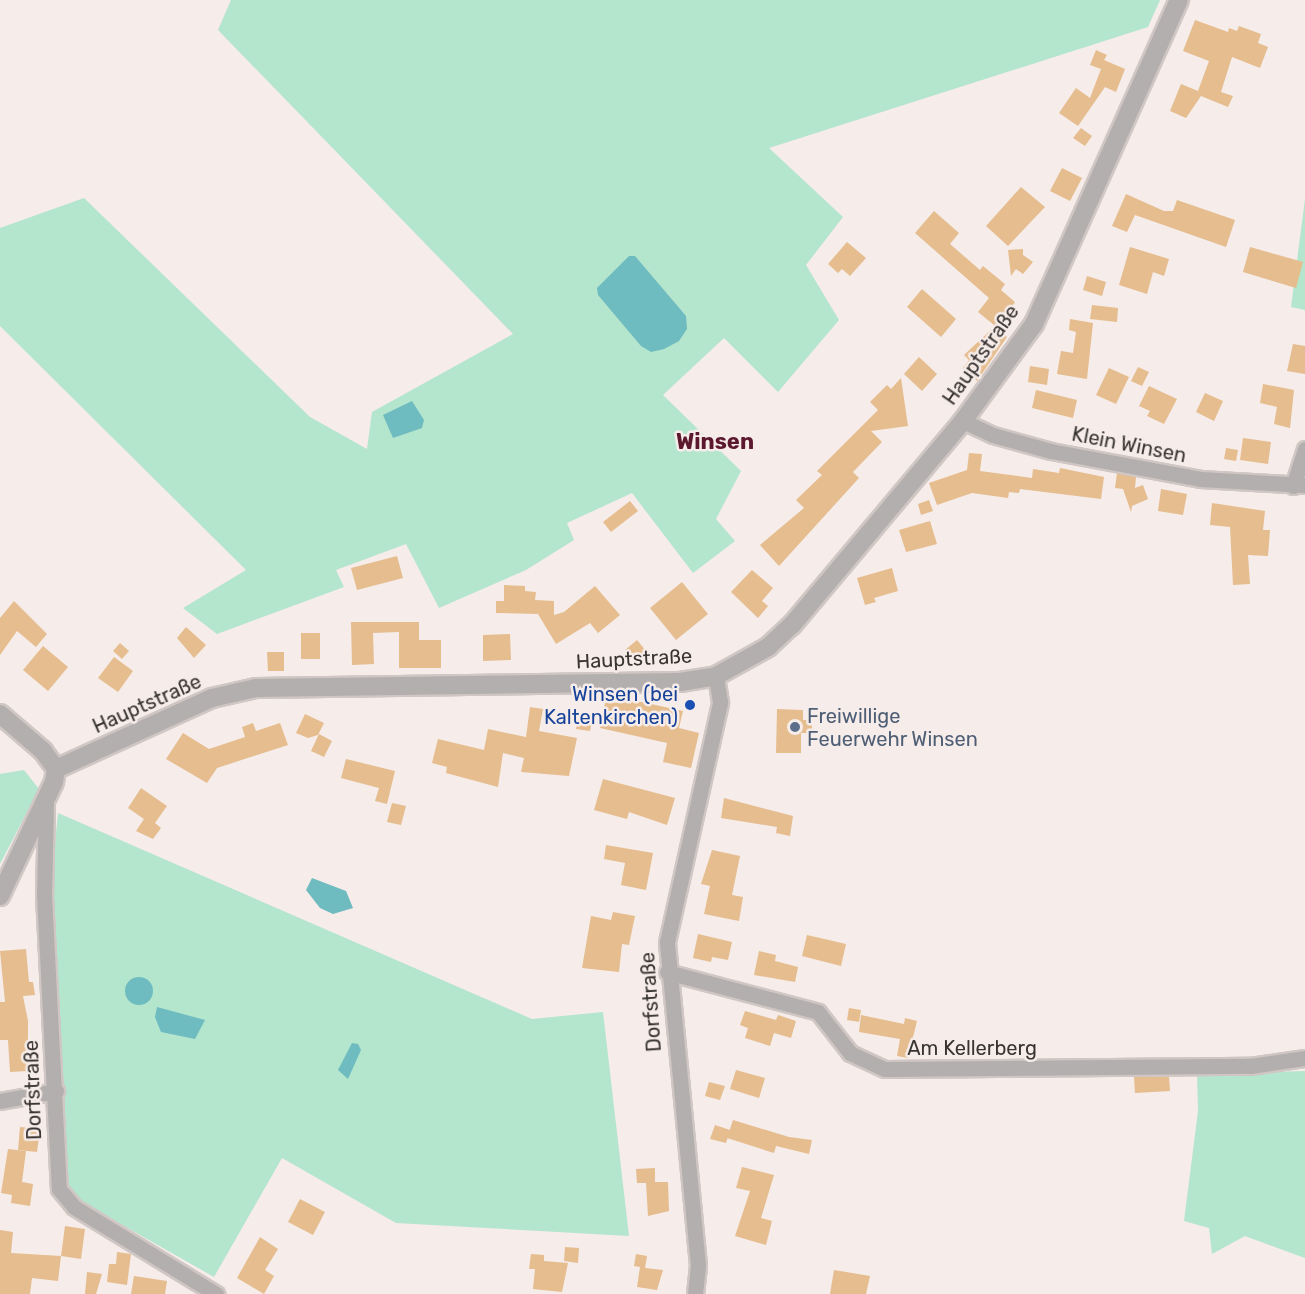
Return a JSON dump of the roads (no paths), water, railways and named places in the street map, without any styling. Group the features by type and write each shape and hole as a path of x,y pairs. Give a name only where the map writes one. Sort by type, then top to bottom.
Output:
{"street":[{"name":"Hauptstraße","path":"57,769 212,698 256,688 644,684 716,676 768,647 792,625 963,421 1034,324 1179,0"},
{"name":"Klein Winsen","path":"963,421 993,435 1051,451 1200,479 1299,486 1305,449"},
{"name":"Dorfstraße","path":"695,1294 698,1265 667,972 667,942 720,702 716,676"},
{"path":"0,714 43,751 57,769 46,801 0,896"},
{"name":"Dorfstraße","path":"46,801 44,895 56,1091 55,1167 59,1189 74,1207 216,1294"},
{"name":"Am Kellerberg","path":"667,972 818,1012 850,1053 885,1069 1250,1066 1305,1058"},
{"path":"0,1101 56,1091"}],"water":[{"path":"629,256 635,256 686,316 687,329 679,341 664,349 651,352 641,346 598,295 597,288"},
{"path":"412,401 424,420 422,428 393,438 383,415"},
{"path":"312,878 346,891 353,908 333,914 320,908 306,890"},
{"path":"139,977 149,981 153,991 149,1001 139,1005 129,1001 125,991 129,981"},
{"path":"157,1007 205,1020 195,1039 161,1032 155,1017"},
{"path":"352,1043 358,1044 361,1050 348,1079 338,1070"}],"place":[{"name":"Winsen (bei Kaltenkirchen)","path":"690,705"},
{"name":"Freiwillige Feuerwehr Winsen","path":"795,727"}],"district":[{"name":"Winsen","path":"715,442"}]}
